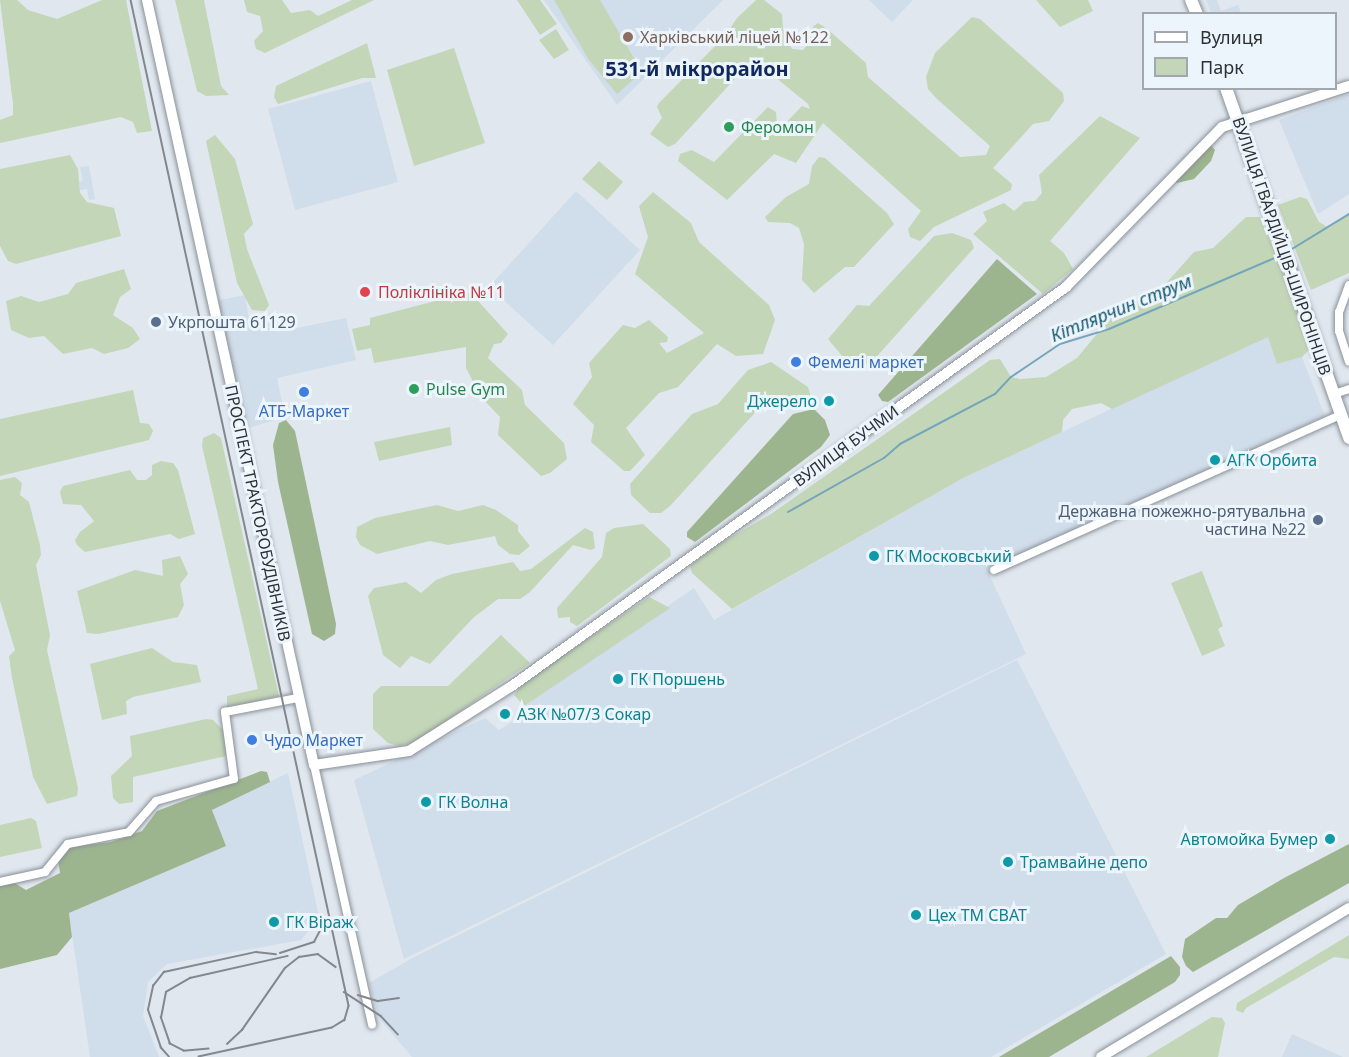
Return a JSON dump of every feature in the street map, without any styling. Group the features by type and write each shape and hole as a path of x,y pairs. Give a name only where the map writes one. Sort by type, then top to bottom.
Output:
{"main road":[{"name":"ВУЛИЦЯ ГВАРДІЙЦІВ-ШИРОНІНЦІВ","path":"1227,90 1268,202 1349,438"}],"street":[{"name":"ПРОСПЕКТ ТРАКТОРОБУДІВНИКІВ","path":"147,0 298,698 372,1025"},
{"name":"ВУЛИЦЯ БУЧМИ","path":"314,765 409,751 512,686 1066,286 1209,138 1237,119 1267,114 1349,86"},
{"path":"1349,285 1339,312 1339,331 1349,361"},
{"path":"1334,394 1349,389"},
{"path":"994,570 1341,415"},
{"path":"0,882 45,872 68,844 129,832 156,801 234,778 225,712 298,698"},
{"path":"1101,1057 1349,908"}],"shaded area":[{"name":"Харківський ліцей №122","path":"544,0 723,0 617,105"},
{"path":"869,0 913,0 892,22"},
{"path":"1206,0 1217,0 1221,11 1238,5 1241,12 1211,12"},
{"path":"371,81 398,182 295,210 268,109"},
{"path":"1349,94 1349,194 1318,214 1279,120"},
{"path":"89,166 95,199 89,200 87,189 80,190 79,182 83,181 80,167"},
{"path":"576,191 640,250 553,345 489,287"},
{"path":"245,295 249,319 271,313 277,332 346,318 356,360 277,378 285,417 248,428 216,301"},
{"path":"1268,336 1277,364 1302,357 1325,416 989,574 1026,654 404,959 354,780 485,718 499,730 521,716 524,706 694,588 714,620 965,477"},
{"path":"1017,660 1166,954 991,1057 412,1057 379,1018 369,983 416,956"},
{"path":"288,773 319,917 301,940 167,964 148,982 143,1016 159,1057 90,1057 69,913 226,846 212,810"},
{"path":"1292,1034 1343,1057 1282,1057"}],"green space":[{"path":"0,0 17,0 28,10 57,19 102,0 126,0 152,131 137,133 133,122 121,117 0,143 0,120 13,115 13,104"},
{"path":"175,0 204,0 221,86 229,95 206,96 197,91"},
{"path":"244,0 282,0 291,13 310,10 318,16 352,0 374,0 265,53 256,49 254,41 263,31 260,16 247,12"},
{"path":"517,0 540,0 557,24 540,35"},
{"path":"554,0 600,0 642,72 617,94 589,60"},
{"path":"756,0 764,0 782,14 783,29 792,49 803,50 810,42 807,33 818,23 826,28 866,63 868,77 960,157 986,155 990,146 936,98 928,89 926,77 935,53 972,17 980,19 1063,93 1064,101 1049,121 1033,124 993,168 1012,184 1011,190 934,227 920,241 910,237 908,229 921,211 823,123 796,163 774,154 727,200 678,161 680,154 692,150 714,162 768,107 776,112 777,126 782,127 802,106 810,109 808,104 753,59 675,144 668,147 650,134 662,118 657,107 659,103 723,38 732,35 731,27 737,18"},
{"path":"1036,0 1088,0 1093,11 1060,27"},
{"path":"556,29 569,50 554,59 539,40"},
{"path":"367,43 376,78 362,78 278,104 274,97 276,86"},
{"path":"454,48 485,143 414,166 387,70"},
{"path":"1100,116 1140,138 1050,241 1064,253 1073,269 1043,294 973,234 987,221 983,212 1004,203 1014,211 1024,202 1035,201 1042,193 1039,175"},
{"path":"215,135 235,159 253,224 244,234 247,249 269,305 265,311 252,310 237,283 206,141"},
{"path":"1210,144 1215,150 1211,161 1194,179 1177,183 1174,181"},
{"path":"70,155 78,169 80,193 87,202 114,208 121,236 16,264 8,261 0,246 0,169"},
{"path":"819,157 825,158 887,213 894,224 854,267 845,267 814,293 802,280 804,244 799,228 790,223 768,222 765,217 786,197 809,184 812,166"},
{"path":"599,161 623,182 607,200 582,179"},
{"path":"653,192 691,223 699,242 769,305 775,320 763,354 736,356 717,344 678,387 659,393 626,428 645,455 630,471 624,471 591,442 594,425 573,404 592,377 589,363 623,325 635,328 649,320 668,337 667,342 659,343 667,353 704,333 635,274 648,237 639,206"},
{"path":"1300,197 1307,199 1319,222 1329,228 1349,214 1349,273 1311,290 1278,205"},
{"path":"1246,217 1260,217 1310,349 1302,357 1277,364 1268,337 1112,409 1101,403 1072,409 1063,420 1062,432 965,477 732,609 692,573 690,566 712,548 771,514 990,360 1000,359 1011,377 1020,379 1046,377 1077,358 1116,311 1160,290 1194,252 1213,248"},
{"path":"952,233 971,240 974,248 870,364 847,362 828,339 857,305 869,306 934,236"},
{"path":"997,259 1037,294 888,402 882,401 878,395"},
{"path":"124,269 131,289 120,297 113,315 133,328 140,339 128,348 104,354 92,348 63,354 44,336 29,338 11,330 6,301 21,296 39,302 68,294 76,283"},
{"path":"470,292 508,334 501,343 494,344 488,358 522,390 525,405 564,443 567,459 550,473 541,476 498,435 500,417 481,397 466,368 466,347 374,363 371,348 357,351 352,329 370,325 370,318"},
{"path":"771,362 808,387 811,398 791,406 771,395 670,506 661,513 650,513 631,495 630,484 692,414 718,404 748,370"},
{"path":"133,390 140,423 149,424 153,431 149,440 0,476 0,419"},
{"path":"814,409 825,420 830,435 821,447 695,542 687,537 687,532 793,414"},
{"path":"286,420 295,431 336,624 335,634 324,641 312,634 278,482 273,445 279,423"},
{"path":"450,427 452,445 379,461 374,442"},
{"path":"214,433 221,438 279,696 227,708 227,696 258,689 202,446 203,438"},
{"path":"161,461 173,463 178,470 195,534 179,539 170,534 85,552 77,545 75,540 80,532 94,521 81,505 63,504 60,492 63,486 130,470 137,480 146,480 152,475 152,465"},
{"path":"15,477 22,483 20,495 29,502 40,545 41,555 36,565 50,635 47,650 78,788 77,796 47,804 33,777 12,678 9,656 15,650 0,601 0,480"},
{"path":"437,505 458,511 483,505 496,510 518,525 518,531 530,546 519,555 510,554 498,545 495,536 448,545 430,541 377,554 360,545 356,537 357,527 375,518"},
{"path":"643,524 670,549 671,556 577,626 570,622 570,617 558,618 557,608 602,557 606,533 614,528"},
{"path":"585,528 593,532 595,548 591,550 573,545 530,592 520,599 498,599 473,618 430,664 411,656 400,668 383,655 368,596 374,588 406,582 421,593 436,580 452,574 513,562 520,571 531,569"},
{"path":"180,556 188,574 180,584 184,605 178,617 98,634 87,633 77,591 135,570 163,576 162,560"},
{"path":"1202,571 1223,626 1218,629 1225,646 1202,656 1171,583"},
{"path":"649,597 670,608 524,706 514,695 523,683"},
{"path":"501,635 530,663 416,742 399,746 388,743 373,729 373,694 381,686 448,686"},
{"path":"152,648 173,662 197,665 201,682 133,697 126,701 127,714 102,720 90,664"},
{"path":"206,719 213,720 226,733 226,756 133,777 133,802 119,804 113,798 111,776 132,756 130,736"},
{"path":"261,771 267,772 270,782 212,810 226,846 69,913 72,937 57,955 0,969 0,886 13,882 26,890 60,873 58,859 70,847 111,842 142,831 157,811"},
{"path":"31,818 36,821 42,848 0,857 0,825"},
{"path":"1349,844 1349,883 1193,972 1186,966 1182,957 1185,939 1216,918 1227,918 1238,905 1284,878"},
{"path":"1349,935 1349,959 1334,957 1246,1008 1243,1013 1236,1010 1237,1003"},
{"path":"1171,956 1180,967 1180,975 1175,982 1049,1057 999,1057"},
{"path":"1212,1017 1222,1018 1225,1023 1218,1057 1146,1057"}],"waterway":[{"name":"Кітлярчин струм","path":"1287,252 1349,214"},
{"name":"Кітлярчин струм","path":"788,512 884,458 900,444 995,394 1011,377 1060,344 1109,329 1279,256"}],"tram line":[{"path":"131,0 349,1006 345,1020 332,1028 199,1057"},
{"path":"280,953 314,942 326,919"},
{"path":"169,1057 161,1048 148,1010 153,986 164,972 256,952 276,954"},
{"path":"227,1044 242,1030 285,968 299,957 318,954 336,967"},
{"path":"209,1049 184,1051 170,1044 161,1018 166,992 190,978 288,956"},
{"path":"344,992 381,1016 398,1034"},
{"path":"358,995 378,1001 399,998"}],"place":[{"name":"Харківський ліцей №122","path":"628,37"},
{"name":"Феромон","path":"729,127"},
{"name":"Поліклініка №11","path":"365,292"},
{"name":"Укрпошта 61129","path":"156,322"},
{"name":"Фемелі маркет","path":"796,362"},
{"name":"Pulse Gym","path":"414,389"},
{"name":"АТБ-Маркет","path":"304,392"},
{"name":"Джерело","path":"829,401"},
{"name":"АГК Орбита","path":"1215,460"},
{"name":"Державна пожежно-рятувальна частина №22","path":"1318,520"},
{"name":"ГК Московський","path":"874,556"},
{"name":"ГК Поршень","path":"618,679"},
{"name":"АЗК №07/3 Сокар","path":"505,714"},
{"name":"Чудо Маркет","path":"252,740"},
{"name":"ГК Волна","path":"426,802"},
{"name":"Автомойка Бумер","path":"1330,839"},
{"name":"Трамвайне депо","path":"1008,862"},
{"name":"Цех ТМ СВАТ","path":"916,915"},
{"name":"ГК Віраж","path":"274,922"}],"district":[{"name":"531-й мікрорайон","path":"697,68"}]}
